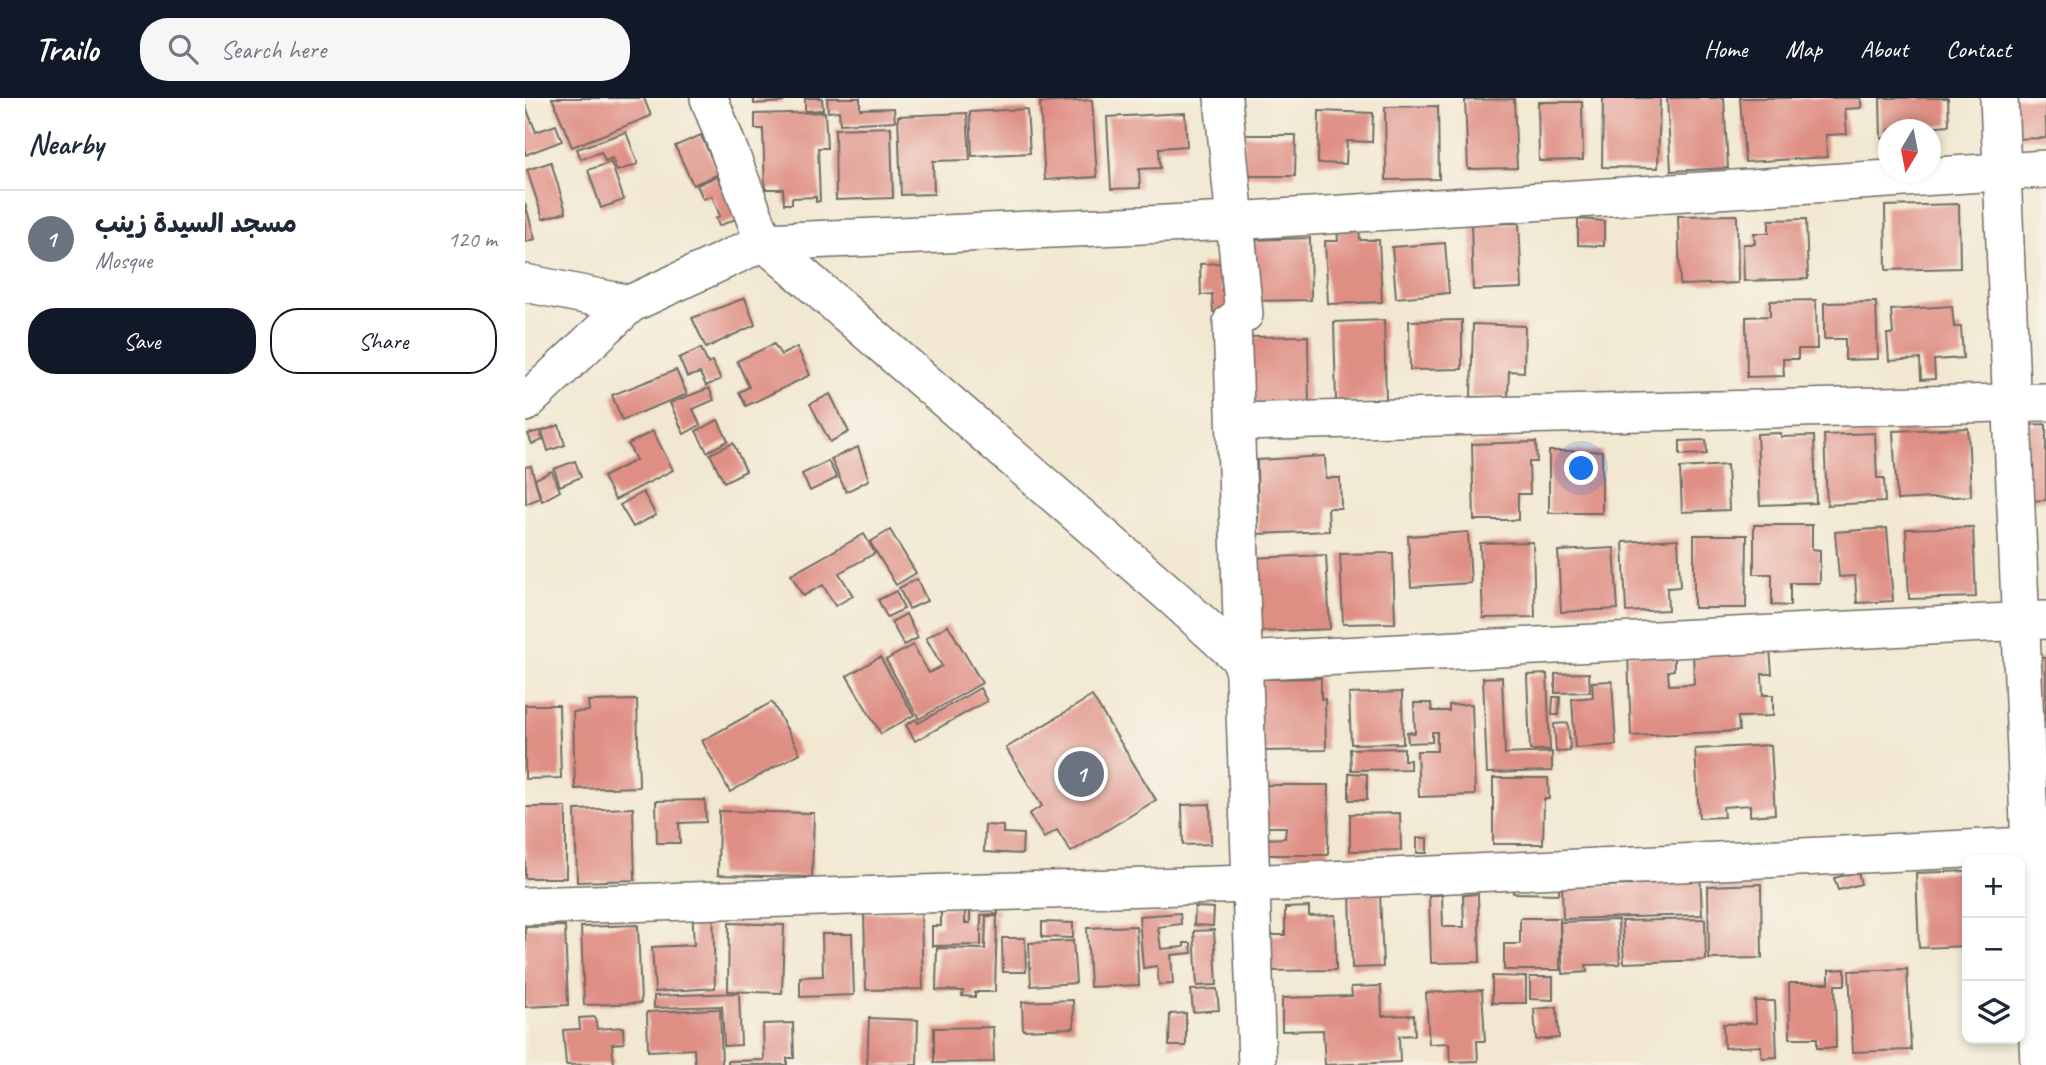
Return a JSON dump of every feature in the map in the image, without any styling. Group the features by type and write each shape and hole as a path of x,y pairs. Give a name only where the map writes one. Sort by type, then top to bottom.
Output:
{"street":[{"path":"709,98 764,242 1243,661 2033,621"},
{"path":"1223,98 1244,314 1232,322 1257,1065"},
{"path":"1999,98 2003,171 2029,402 2038,845 2039,1065"},
{"path":"525,403 630,304 764,242 1233,221 2046,169"},
{"path":"525,283 630,304"},
{"path":"1236,422 2029,402"},
{"path":"525,906 1249,884 2038,845"}],"building":[{"path":"552,98 644,98 651,116 572,147"},
{"path":"754,98 783,98 783,102 754,104"},
{"path":"805,98 822,98 823,110 805,111"},
{"path":"827,98 860,98 860,109 894,108 895,121 840,124 839,111 828,112"},
{"path":"1603,98 1660,98 1658,168 1602,167"},
{"path":"1667,98 1724,98 1728,168 1671,171"},
{"path":"1740,98 1861,98 1861,108 1845,109 1847,134 1826,135 1827,157 1745,162"},
{"path":"1880,98 1948,98 1949,125 1941,126 1941,119 1881,119"},
{"path":"2011,98 2046,98 2046,138 2013,139"},
{"path":"1514,99 1517,168 1468,169 1465,100"},
{"path":"1092,100 1097,177 1045,180 1040,103"},
{"path":"1538,102 1582,102 1583,160 1539,161"},
{"path":"525,105 536,132 556,125 562,141 525,155"},
{"path":"1438,106 1439,179 1386,180 1385,107"},
{"path":"1027,109 1030,153 972,156 970,112"},
{"path":"1319,111 1373,113 1372,142 1347,141 1346,164 1318,163"},
{"path":"825,112 827,148 818,148 820,201 816,202 816,197 792,198 792,204 784,204 783,189 765,189 763,129 755,129 755,114"},
{"path":"967,113 970,160 933,161 934,194 901,195 898,116"},
{"path":"1185,113 1187,146 1159,148 1160,168 1139,169 1140,188 1111,189 1107,117"},
{"path":"891,127 893,198 836,200 835,129"},
{"path":"626,132 638,164 617,171 612,158 605,161 601,152 581,159 577,149"},
{"path":"701,135 719,174 693,185 675,146"},
{"path":"1244,135 1296,135 1295,176 1244,176"},
{"path":"551,162 566,212 543,219 527,170"},
{"path":"611,162 624,200 601,208 588,170"},
{"path":"717,176 738,218 719,226 716,218 720,216 712,196 703,199 697,185"},
{"path":"525,203 535,239 525,242"},
{"path":"1959,204 1960,268 1886,270 1885,206"},
{"path":"1737,215 1738,283 1680,285 1678,216"},
{"path":"1578,219 1604,221 1604,246 1578,245"},
{"path":"1806,219 1808,279 1744,281 1743,244 1755,244 1754,233 1769,233 1769,220"},
{"path":"1519,223 1522,288 1473,290 1471,224"},
{"path":"1359,226 1360,240 1379,240 1382,302 1328,304 1325,241 1338,241 1337,228"},
{"path":"1310,238 1311,300 1249,301 1247,240"},
{"path":"1445,243 1449,293 1396,298 1392,247"},
{"path":"1221,263 1222,291 1238,290 1239,311 1213,312 1212,294 1201,295 1200,264"},
{"path":"745,298 755,325 706,348 692,318"},
{"path":"1816,300 1817,349 1798,349 1798,359 1783,359 1784,376 1747,377 1746,317 1770,316 1770,301"},
{"path":"1876,302 1878,359 1845,360 1845,339 1824,339 1824,303"},
{"path":"1952,306 1954,327 1961,327 1963,358 1934,360 1935,379 1921,380 1920,359 1889,361 1887,334 1893,334 1891,310"},
{"path":"1384,320 1386,400 1336,402 1334,322"},
{"path":"1462,320 1462,369 1410,370 1409,321"},
{"path":"1473,324 1525,326 1524,372 1509,371 1508,398 1471,397"},
{"path":"1308,336 1309,409 1243,410 1242,337"},
{"path":"774,344 781,355 797,347 810,375 746,406 739,392 749,387 737,361"},
{"path":"701,348 708,364 712,361 721,379 706,386 700,373 687,377 679,358"},
{"path":"676,370 687,394 622,420 612,395"},
{"path":"709,388 714,400 693,409 700,425 684,434 670,403"},
{"path":"830,394 849,432 830,442 810,404"},
{"path":"718,420 728,441 707,452 696,431"},
{"path":"2046,424 2046,500 2027,501 2024,425"},
{"path":"559,425 565,445 548,451 542,431"},
{"path":"1968,428 1971,496 1897,500 1893,431"},
{"path":"539,431 543,440 532,444 528,434"},
{"path":"653,431 673,470 615,500 603,477 636,460 628,444"},
{"path":"1781,433 1781,437 1814,436 1816,503 1760,505 1757,434"},
{"path":"1875,433 1877,478 1884,478 1885,502 1827,505 1824,435"},
{"path":"1706,440 1707,454 1680,455 1680,441"},
{"path":"1536,442 1537,462 1529,462 1530,494 1518,494 1518,520 1474,520 1472,444"},
{"path":"733,443 746,471 724,482 710,454"},
{"path":"858,447 869,480 846,492 831,459"},
{"path":"1549,451 1602,451 1602,513 1549,513"},
{"path":"1325,456 1326,478 1340,478 1341,508 1328,508 1329,531 1258,534 1257,460"},
{"path":"575,461 581,477 560,486 554,469"},
{"path":"828,461 837,478 810,491 802,474"},
{"path":"1727,465 1729,510 1682,512 1680,468"},
{"path":"531,466 540,498 526,504 525,467"},
{"path":"552,471 560,491 542,501 535,479"},
{"path":"643,492 656,515 633,527 620,505"},
{"path":"1754,525 1812,525 1812,549 1820,550 1820,583 1790,583 1790,606 1772,605 1772,574 1754,574"},
{"path":"1973,527 1976,597 1909,599 1906,529"},
{"path":"1887,528 1893,601 1857,603 1855,576 1839,577 1835,532"},
{"path":"890,530 916,573 896,585 870,542"},
{"path":"1468,532 1471,583 1411,587 1408,536"},
{"path":"864,534 875,553 839,573 853,596 835,606 823,585 803,596 791,575"},
{"path":"1694,535 1747,535 1746,608 1694,608"},
{"path":"1678,539 1680,587 1667,588 1668,610 1626,612 1623,542"},
{"path":"1533,542 1535,617 1483,618 1480,543"},
{"path":"1614,548 1618,609 1561,612 1558,551"},
{"path":"1393,553 1395,623 1343,624 1340,554"},
{"path":"1326,555 1330,629 1254,632 1250,558"},
{"path":"917,579 927,601 909,609 899,588"},
{"path":"896,591 904,609 887,617 878,600"},
{"path":"906,614 918,638 904,645 891,622"},
{"path":"948,625 982,683 919,719 886,660 913,645 929,673 942,666 926,638"},
{"path":"1770,648 1772,674 1762,674 1763,695 1773,695 1773,716 1738,717 1739,731 1631,736 1628,654 1674,652 1674,670 1668,671 1669,685 1694,684 1693,651"},
{"path":"880,657 914,715 881,734 847,676"},
{"path":"2030,658 2046,658 2046,722 2031,722"},
{"path":"1589,673 1590,692 1555,693 1555,674"},
{"path":"1547,674 1550,750 1530,750 1527,675"},
{"path":"1502,677 1505,754 1552,752 1552,771 1487,773 1483,678"},
{"path":"1321,678 1321,699 1325,699 1326,750 1258,751 1258,679"},
{"path":"1612,681 1616,745 1575,748 1572,699 1593,697 1592,682"},
{"path":"980,688 987,701 915,741 906,725 916,719 918,723"},
{"path":"1402,692 1403,743 1351,744 1349,694"},
{"path":"1092,696 1156,800 1071,852 1057,830 1044,838 1029,814 1042,806 1006,748"},
{"path":"1553,697 1560,697 1559,715 1552,715"},
{"path":"637,700 639,787 575,789 573,712 589,711 588,701"},
{"path":"772,702 800,753 730,792 702,741"},
{"path":"1414,703 1431,703 1432,711 1449,711 1449,705 1472,704 1475,795 1419,797 1417,751 1437,751 1437,732 1432,732 1432,742 1408,743 1407,732 1415,733"},
{"path":"525,705 559,705 561,778 525,779"},
{"path":"1568,723 1570,751 1556,752 1554,724"},
{"path":"1771,745 1775,814 1750,816 1750,805 1723,807 1724,817 1699,818 1695,749"},
{"path":"1404,748 1404,760 1410,760 1410,769 1351,770 1350,749"},
{"path":"1349,773 1367,774 1367,800 1349,800"},
{"path":"1493,778 1548,778 1549,799 1544,799 1543,844 1493,844"},
{"path":"1261,785 1329,785 1328,855 1261,855 1261,839 1285,838 1286,827 1260,827"},
{"path":"705,800 706,822 679,823 680,843 657,843 656,801"},
{"path":"1210,804 1211,844 1183,845 1182,805"},
{"path":"525,807 566,807 566,878 525,878"},
{"path":"633,808 635,880 577,882 575,810"},
{"path":"719,811 814,813 812,877 718,875"},
{"path":"1400,813 1401,850 1350,851 1350,814"},
{"path":"985,825 1003,826 1003,833 1023,834 1022,854 984,852"},
{"path":"1417,838 1427,838 1427,853 1417,853"},
{"path":"1700,871 1702,915 1563,919 1562,887 1632,885 1631,880"},
{"path":"1962,871 1962,946 1919,948 1916,873"},
{"path":"1858,872 1861,884 1838,890 1834,878"},
{"path":"1559,879 1559,894 1513,893 1513,880"},
{"path":"1761,884 1762,958 1709,959 1708,886"},
{"path":"1380,892 1383,967 1352,968 1350,893"},
{"path":"1478,894 1480,962 1431,963 1429,895 1442,895 1443,927 1464,927 1463,895"},
{"path":"713,905 715,988 655,992 652,947 694,945 692,907"},
{"path":"1195,907 1214,908 1213,926 1194,925"},
{"path":"1309,907 1309,916 1335,915 1336,970 1266,971 1266,935 1285,935 1285,908"},
{"path":"941,908 965,908 965,923 970,923 970,908 998,908 998,914 981,915 981,945 932,946 932,926 941,926"},
{"path":"921,911 923,989 866,990 864,913"},
{"path":"1180,913 1181,924 1158,927 1161,949 1184,947 1184,943 1191,943 1192,953 1171,955 1173,984 1159,985 1157,966 1143,968 1139,916"},
{"path":"986,916 997,916 995,992 975,992 975,997 962,996 963,991 936,990 937,948 985,949"},
{"path":"1520,918 1560,918 1560,970 1504,970 1504,944 1520,944"},
{"path":"1705,919 1706,960 1624,963 1622,921"},
{"path":"1618,920 1620,964 1586,965 1587,972 1563,974 1560,922"},
{"path":"1042,922 1073,923 1073,938 1042,937"},
{"path":"729,923 784,925 782,993 728,991"},
{"path":"638,925 641,1003 584,1005 581,927"},
{"path":"565,926 568,1005 525,1007 525,927"},
{"path":"1136,926 1139,985 1090,987 1087,928"},
{"path":"1214,930 1217,985 1197,986 1194,931"},
{"path":"822,934 852,934 854,995 800,997 800,977 823,976"},
{"path":"1002,938 1025,938 1026,972 1003,972"},
{"path":"1073,941 1076,983 1031,986 1029,943"},
{"path":"1845,969 1845,985 1835,985 1836,1048 1817,1048 1817,1038 1790,1038 1789,983 1829,983 1829,970"},
{"path":"1907,969 1911,1050 1853,1052 1849,971"},
{"path":"1492,976 1526,977 1526,1003 1492,1003"},
{"path":"1530,977 1553,977 1553,1000 1530,999"},
{"path":"1381,986 1382,1016 1414,1015 1415,1035 1399,1036 1400,1062 1325,1065 1323,1030 1282,1031 1282,998 1352,996 1351,987"},
{"path":"1217,989 1219,1010 1193,1012 1191,990"},
{"path":"1482,990 1485,1041 1477,1041 1478,1061 1450,1062 1449,1043 1429,1044 1426,993"},
{"path":"739,993 741,1045 724,1046 722,1006 654,1008 654,996"},
{"path":"1073,1000 1074,1028 1023,1030 1022,1002"},
{"path":"1755,1001 1775,1001 1777,1057 1762,1058 1761,1046 1724,1048 1723,1024 1756,1023"},
{"path":"1557,1007 1559,1038 1536,1040 1534,1009"},
{"path":"720,1009 722,1065 695,1065 694,1049 648,1051 647,1012"},
{"path":"1186,1013 1186,1046 1169,1046 1170,1014"},
{"path":"595,1017 597,1029 623,1027 624,1043 612,1044 614,1064 566,1065 563,1030 580,1029 579,1018"},
{"path":"869,1018 918,1020 917,1065 867,1065"},
{"path":"793,1023 794,1058 787,1058 787,1065 728,1065 728,1061 764,1060 763,1024"},
{"path":"993,1027 994,1062 934,1063 934,1028"}],"place":[{"name":"مسجد السيدة زينب","path":"1081,774"}]}
